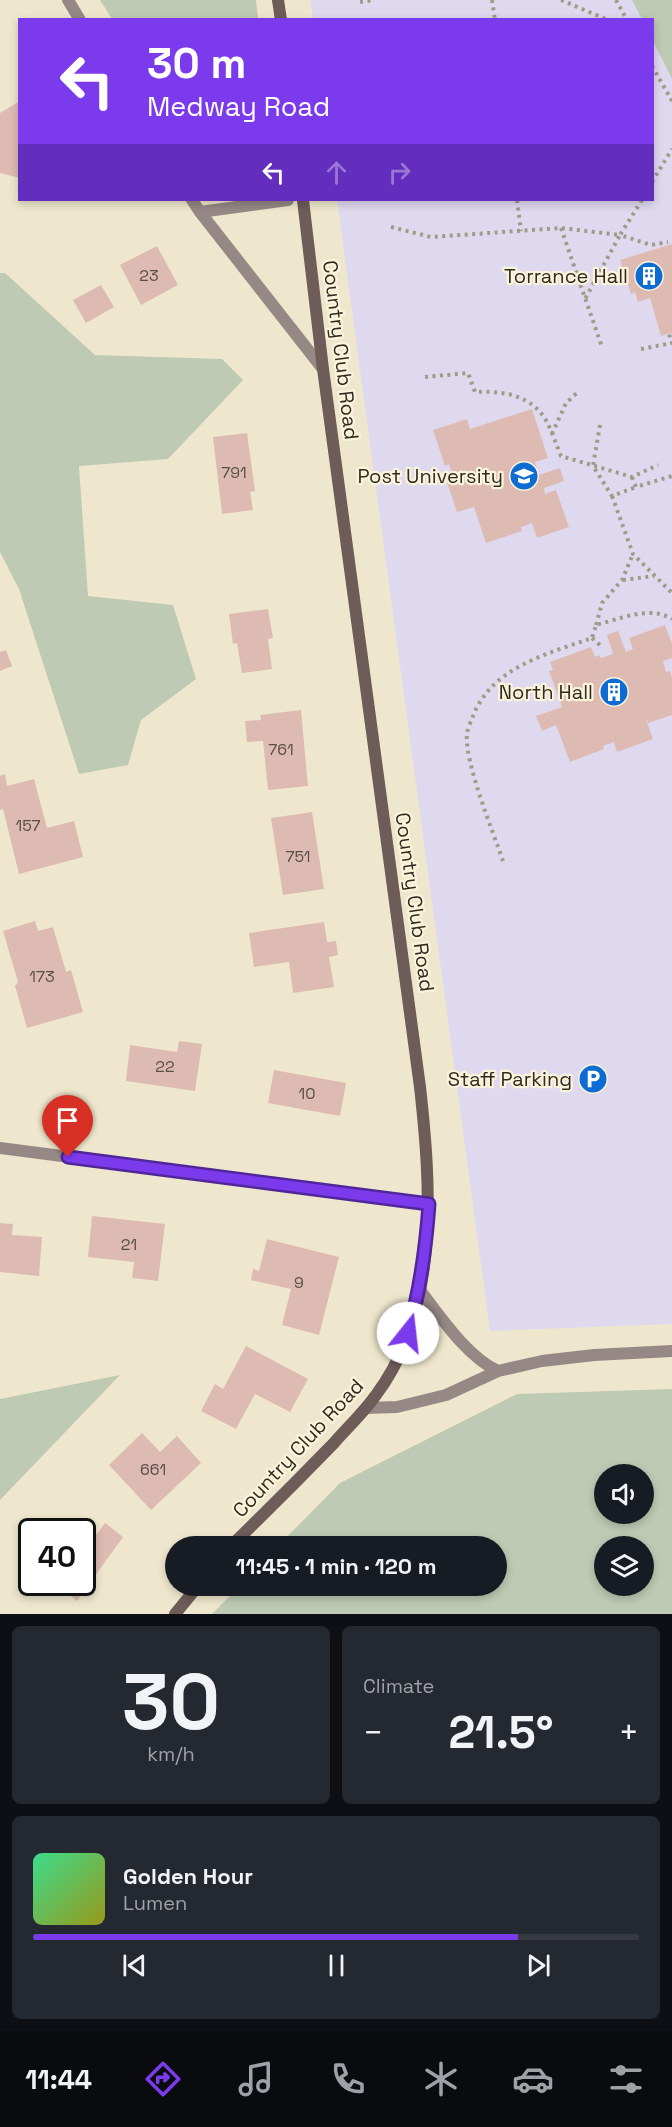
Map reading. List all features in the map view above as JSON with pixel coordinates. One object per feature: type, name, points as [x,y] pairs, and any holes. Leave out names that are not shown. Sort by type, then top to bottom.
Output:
[{"type":"street","points":[[68,0],[79,18]]},
{"type":"street","points":[[278,0],[281,18]]},
{"type":"street","points":[[193,201],[322,369]]},
{"type":"street","points":[[200,212],[281,201]]},
{"type":"street","name":"Country Club Road","points":[[241,1536],[366,1408],[384,1385],[408,1333],[419,1289],[427,1237],[429,1204],[420,1087],[322,369],[303,201]]},
{"type":"street","points":[[0,1148],[429,1204]]},
{"type":"street","points":[[419,1289],[459,1338],[484,1363],[498,1371]]},
{"type":"street","points":[[366,1408],[397,1407],[446,1395],[498,1371],[565,1358],[672,1351]]},
{"type":"street","points":[[175,1614],[190,1596]]},
{"type":"path","points":[[360,2],[374,0]]},
{"type":"path","points":[[492,0],[495,18]]},
{"type":"path","points":[[561,0],[603,18]]},
{"type":"path","points":[[616,0],[626,18]]},
{"type":"path","points":[[654,70],[672,101]]},
{"type":"path","points":[[654,179],[672,149]]},
{"type":"path","points":[[517,201],[521,231]]},
{"type":"path","points":[[585,299],[641,201]]},
{"type":"path","points":[[391,227],[431,237],[561,228],[620,235],[651,245],[668,242]]},
{"type":"path","points":[[561,228],[602,347]]},
{"type":"path","points":[[640,350],[672,343],[669,334]]},
{"type":"path","points":[[425,377],[468,374],[475,392],[496,391],[519,397],[541,413],[561,456],[632,477],[658,465]]},
{"type":"path","points":[[551,435],[566,403],[577,393]]},
{"type":"path","points":[[600,424],[593,466],[612,496],[633,554],[672,593]]},
{"type":"path","points":[[612,496],[672,476]]},
{"type":"path","points":[[632,477],[636,487]]},
{"type":"path","points":[[592,638],[602,603],[622,580],[633,554]]},
{"type":"path","points":[[622,580],[655,576]]},
{"type":"path","points":[[596,625],[648,613],[664,614],[672,619]]},
{"type":"path","points":[[592,638],[602,647]]},
{"type":"path","points":[[503,861],[469,754],[467,732],[477,706],[494,684],[508,673],[535,658],[592,638]]},
{"type":"shaded area","name":"Post University","points":[[310,0],[672,0],[672,1324],[490,1331],[337,201],[654,201],[654,18],[313,18]]},
{"type":"green space","points":[[100,0],[256,0],[258,18],[111,18]]},
{"type":"green space","points":[[632,0],[672,0],[672,79],[654,43],[654,18],[641,18]]},
{"type":"green space","points":[[0,273],[5,273],[95,355],[222,359],[243,380],[168,459],[79,466],[88,596],[173,605],[196,679],[141,720],[128,765],[79,774],[19,589],[0,552]]},
{"type":"green space","points":[[120,1375],[0,1500],[0,1399]]},
{"type":"green space","points":[[672,1389],[672,1614],[212,1614],[230,1596],[507,1596],[507,1536],[288,1536],[340,1483],[517,1394]]},
{"type":"building","points":[[18,102],[18,178],[0,173],[0,113]]},
{"type":"building","name":"Torrance Hall","points":[[672,244],[672,333],[661,336],[650,298],[638,302],[635,292],[631,294],[620,260]]},
{"type":"building","points":[[157,246],[178,285],[141,305],[120,265]]},
{"type":"building","points":[[101,285],[114,307],[86,323],[73,300]]},
{"type":"building","points":[[532,409],[548,458],[535,462],[539,475],[560,468],[564,481],[544,488],[545,494],[556,490],[569,527],[537,538],[532,523],[521,527],[522,531],[486,543],[474,507],[457,512],[446,479],[453,476],[449,464],[445,466],[433,430],[467,419],[470,429]]},
{"type":"building","points":[[247,433],[255,491],[250,492],[253,510],[222,514],[213,437]]},
{"type":"building","points":[[268,609],[273,638],[268,639],[272,669],[242,673],[237,643],[233,644],[229,614]]},
{"type":"building","name":"North Hall","points":[[665,625],[672,644],[672,658],[663,661],[666,672],[670,671],[672,678],[672,715],[648,723],[644,714],[653,739],[617,752],[614,742],[603,746],[604,749],[570,762],[556,725],[542,731],[536,716],[562,707],[549,671],[553,670],[550,662],[591,647],[595,657],[599,655],[601,658],[613,654],[607,635],[618,631],[626,652],[633,649],[629,638]]},
{"type":"building","points":[[6,650],[12,666],[0,671],[0,652]]},
{"type":"building","points":[[301,710],[308,786],[268,790],[263,741],[247,742],[245,721],[261,720],[260,715]]},
{"type":"building","points":[[5,774],[7,786],[34,779],[47,828],[74,821],[83,857],[19,874],[3,809],[0,810],[0,776]]},
{"type":"building","points":[[312,812],[324,889],[283,895],[271,818]]},
{"type":"building","points":[[35,921],[38,931],[53,927],[66,972],[71,970],[83,1012],[27,1028],[15,986],[18,982],[3,931]]},
{"type":"building","points":[[324,922],[327,942],[336,941],[338,955],[329,957],[334,987],[293,993],[289,962],[254,967],[249,933]]},
{"type":"building","points":[[179,1041],[202,1044],[195,1091],[126,1081],[130,1045],[177,1052]]},
{"type":"building","points":[[274,1070],[346,1083],[340,1116],[268,1103]]},
{"type":"building","points":[[92,1216],[165,1224],[158,1281],[132,1278],[134,1262],[88,1257]]},
{"type":"building","points":[[0,1223],[13,1224],[12,1235],[42,1237],[39,1276],[0,1272]]},
{"type":"building","points":[[267,1239],[339,1257],[319,1335],[282,1325],[291,1289],[251,1280],[253,1269],[259,1271]]},
{"type":"building","points":[[246,1346],[308,1379],[290,1412],[255,1394],[236,1429],[201,1411],[215,1384],[223,1389]]},
{"type":"building","points":[[142,1433],[160,1452],[177,1436],[201,1463],[151,1510],[109,1465]]},
{"type":"building","points":[[105,1523],[123,1537],[96,1575],[96,1533]]},
{"type":"building","points":[[71,1596],[81,1596],[77,1601]]},
{"type":"place","name":"Torrance Hall","points":[[649,276]]},
{"type":"place","name":"Post University","points":[[524,476]]},
{"type":"place","name":"North Hall","points":[[614,692]]},
{"type":"place","name":"Staff Parking","points":[[593,1079]]},
{"type":"route","points":[[68,1157],[429,1204],[427,1237],[419,1289],[408,1333]]}]
